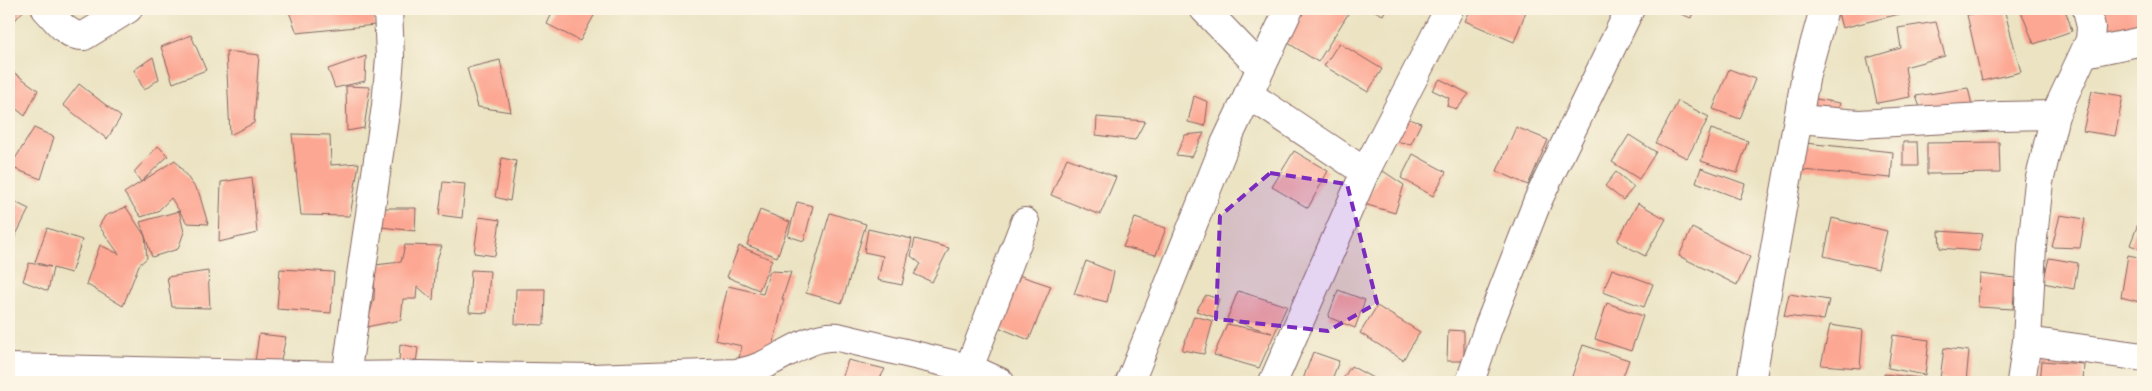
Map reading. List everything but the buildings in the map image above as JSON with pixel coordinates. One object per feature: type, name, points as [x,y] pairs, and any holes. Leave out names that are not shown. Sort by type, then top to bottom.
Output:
[{"type":"street","points":[[46,9],[70,34],[76,37],[84,36],[128,9]]},
{"type":"street","points":[[346,376],[386,106],[390,57],[388,9]]},
{"type":"street","points":[[1204,9],[1260,67]]},
{"type":"street","points":[[1130,382],[1225,144],[1289,9]]},
{"type":"street","points":[[1273,382],[1365,172],[1449,9]]},
{"type":"street","points":[[1470,382],[1488,328],[1538,200],[1630,9]]},
{"type":"street","points":[[1751,382],[1806,74],[1824,9]]},
{"type":"street","points":[[2021,382],[2028,341],[2032,247],[2039,182],[2055,115],[2090,40],[2091,27],[2087,9]]},
{"type":"street","points":[[2085,53],[2143,41]]},
{"type":"street","points":[[1248,94],[1365,172]]},
{"type":"street","points":[[1798,119],[1859,124],[2000,116],[2055,115]]},
{"type":"street","points":[[969,368],[1025,222]]},
{"type":"street","points":[[9,368],[346,376],[421,375],[592,378],[735,373],[753,371],[815,339],[826,336],[838,337],[969,368],[1000,382]]},
{"type":"street","points":[[2028,341],[2143,357]]},
{"type":"highlighted area","points":[[1270,173],[1347,184],[1377,303],[1328,331],[1216,319],[1220,216]]}]
